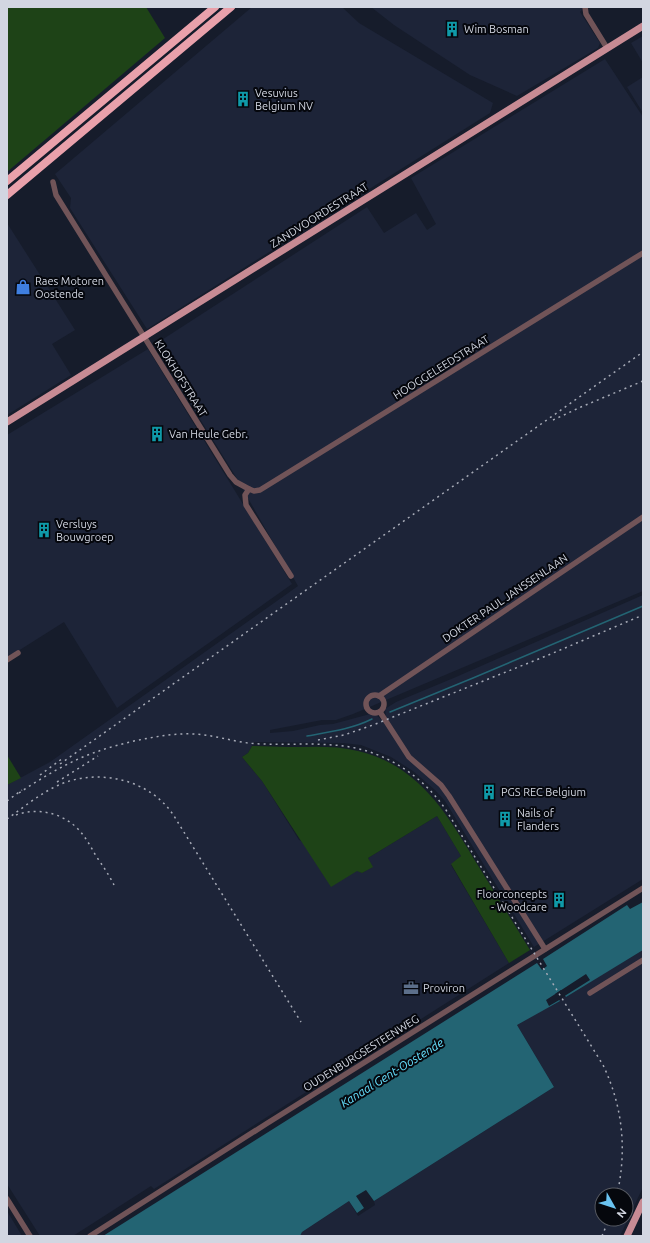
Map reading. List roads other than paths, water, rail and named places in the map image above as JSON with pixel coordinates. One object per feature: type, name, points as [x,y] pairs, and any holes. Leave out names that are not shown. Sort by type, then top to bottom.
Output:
[{"type":"highway","points":[[7,181],[215,7]]},
{"type":"highway","points":[[7,195],[231,7]]},
{"type":"main road","name":"ZANDVOORDESTRAAT","points":[[7,422],[643,26]]},
{"type":"main road","points":[[627,1236],[643,1202]]},
{"type":"street","points":[[585,7],[586,14],[607,48]]},
{"type":"street","name":"KLOKHOFSTRAAT","points":[[53,182],[56,195],[230,475],[236,482],[248,489]]},
{"type":"street","name":"HOOGGELEEDSTRAAT","points":[[248,489],[254,491],[260,490],[643,253]]},
{"type":"street","points":[[248,489],[245,495],[246,504],[291,576]]},
{"type":"street","name":"DOKTER PAUL JANSSENLAAN","points":[[380,712],[370,712],[366,706],[366,702],[371,696],[379,696],[643,518]]},
{"type":"street","points":[[7,660],[18,653]]},
{"type":"street","name":"DOKTER PAUL JANSSENLAAN","points":[[379,696],[384,703],[380,712]]},
{"type":"street","name":"DOKTER PAUL JANSSENLAAN","points":[[380,712],[409,757],[450,796],[545,949]]},
{"type":"street","name":"OUDENBURGSESTEENWEG","points":[[90,1236],[643,888]]},
{"type":"street","points":[[590,993],[643,960]]},
{"type":"street","points":[[7,1199],[30,1236]]},
{"type":"water","name":"Kanaal Gent-Oostende","points":[[643,902],[643,950],[566,997],[561,990],[555,994],[560,1001],[517,1025],[554,1087],[374,1201],[366,1190],[356,1196],[364,1208],[357,1213],[349,1201],[302,1232],[300,1236],[103,1236],[537,963],[542,970],[547,966],[543,959],[627,905],[630,909]]},
{"type":"waterway","points":[[390,712],[643,606]]},
{"type":"waterway","points":[[307,736],[348,728],[372,719]]},
{"type":"railway","points":[[60,764],[643,352]]},
{"type":"railway","points":[[553,420],[643,381]]},
{"type":"railway","points":[[318,740],[344,735],[373,725],[546,656],[643,615]]},
{"type":"railway","points":[[19,793],[58,769],[78,759],[107,748],[134,741],[179,734],[211,736],[254,744],[323,744],[349,747],[381,756],[411,773],[436,796],[446,810],[603,1065],[610,1081],[619,1113],[622,1162],[618,1187]]},
{"type":"railway","points":[[57,782],[98,756]]},
{"type":"railway","points":[[40,775],[63,758]]},
{"type":"railway","points":[[7,819],[47,791],[76,779],[92,777],[124,780],[152,794],[164,804],[174,816],[301,1022]]},
{"type":"railway","points":[[7,801],[22,790]]},
{"type":"railway","points":[[16,815],[41,812],[50,813],[66,819],[73,824],[86,839],[114,885]]},
{"type":"railway","points":[[602,1236],[606,1227]]},
{"type":"place","name":"Wim Bosman","points":[[452,29]]},
{"type":"place","name":"Vesuvius Belgium NV","points":[[243,99]]},
{"type":"place","name":"Raes Motoren Oostende","points":[[23,287]]},
{"type":"place","name":"Van Heule Gebr.","points":[[157,434]]},
{"type":"place","name":"Versluys Bouwgroep","points":[[44,530]]},
{"type":"place","name":"PGS REC Belgium","points":[[489,792]]},
{"type":"place","name":"Nails of Flanders","points":[[505,819]]},
{"type":"place","name":"Floorconcepts - Woodcare","points":[[559,900]]},
{"type":"place","name":"Proviron","points":[[411,988]]}]
